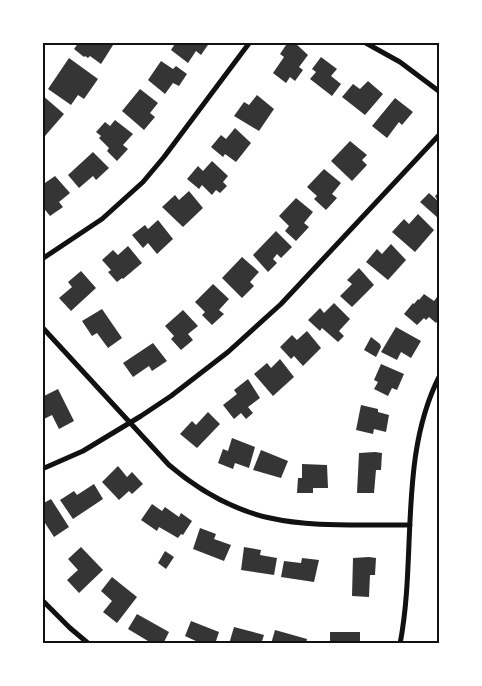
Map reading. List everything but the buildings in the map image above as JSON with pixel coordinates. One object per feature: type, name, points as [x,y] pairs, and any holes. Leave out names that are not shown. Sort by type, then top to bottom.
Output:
[{"type":"street","points":[[42,259],[88,230],[143,182],[164,157],[250,42]]},
{"type":"street","points":[[364,42],[400,62],[440,92]]},
{"type":"street","points":[[42,469],[84,450],[130,422],[197,377],[228,352],[264,320],[440,134]]},
{"type":"street","points":[[42,327],[169,465],[186,480],[207,494],[250,514],[301,524],[410,525]]},
{"type":"street","points":[[400,644],[407,592],[415,454],[419,432],[430,395],[440,375]]},
{"type":"street","points":[[42,600],[70,628],[90,644]]}]
